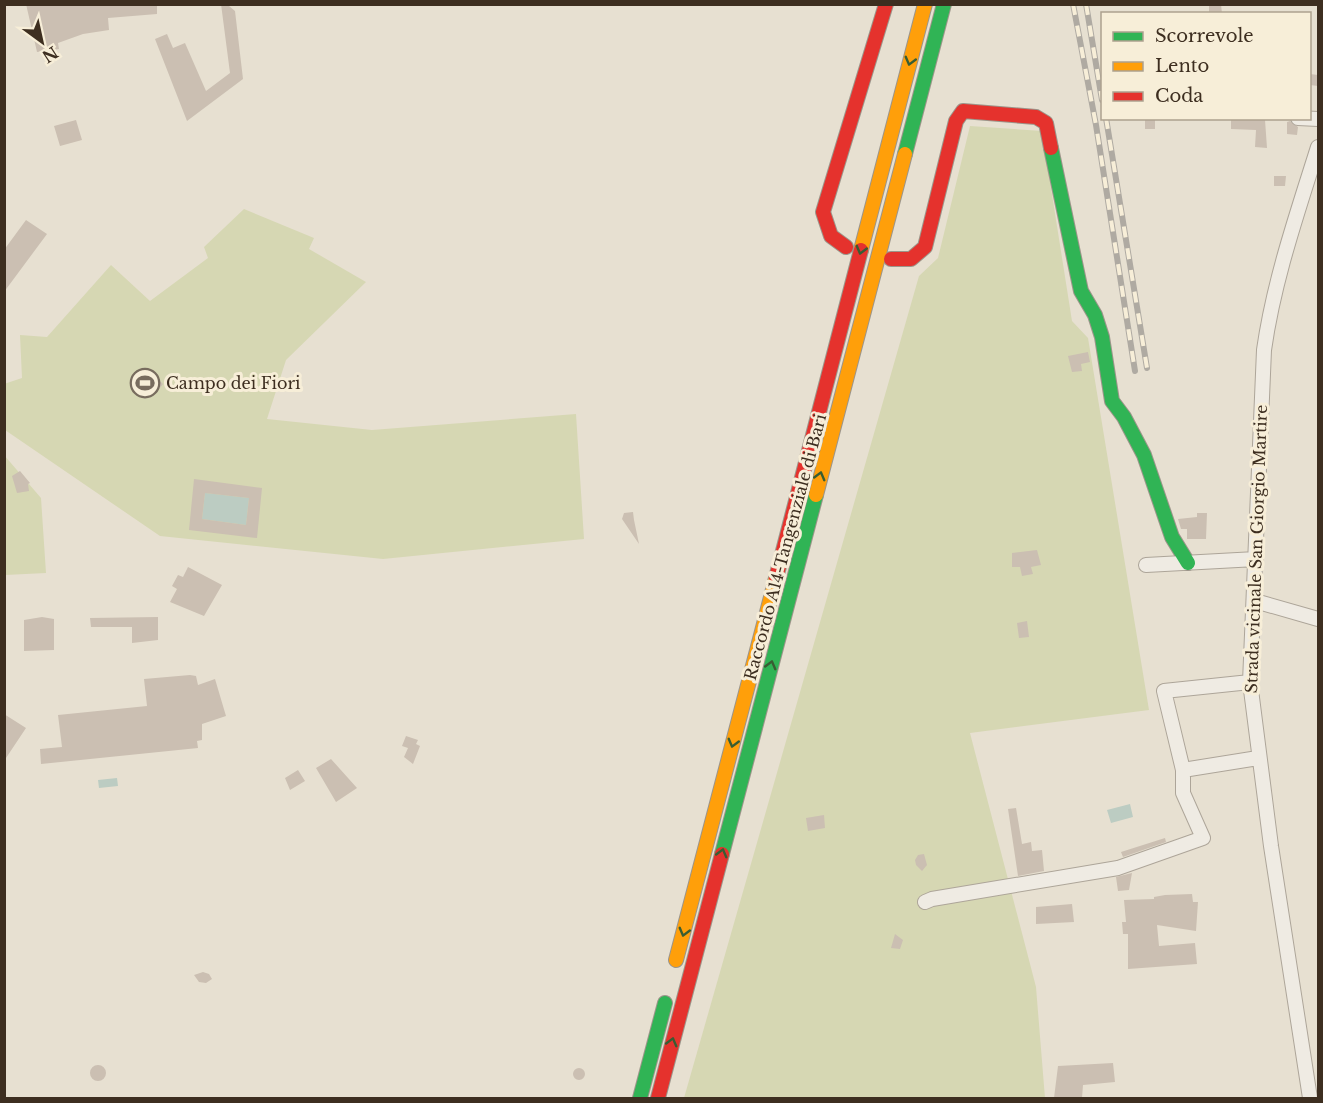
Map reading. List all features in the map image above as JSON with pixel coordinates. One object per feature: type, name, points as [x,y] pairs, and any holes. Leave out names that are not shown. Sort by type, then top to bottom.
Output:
[{"type":"main road","points":[[846,247],[831,236],[823,212],[886,4]]},
{"type":"main road","name":"Raccordo A14-Tangenziale di Bari","points":[[674,971],[925,4]]},
{"type":"main road","name":"Raccordo A14-Tangenziale di Bari","points":[[658,1098],[944,4]]},
{"type":"main road","points":[[891,259],[911,259],[925,247],[956,121],[963,111],[1036,117],[1046,123],[1081,291],[1095,315],[1102,337],[1110,376],[1110,394],[1144,455],[1172,537],[1188,563]]},
{"type":"main road","points":[[640,1098],[668,994]]},
{"type":"street","name":"Strada vicinale San Giorgio Martire","points":[[1310,1098],[1258,758],[1250,682],[1255,601],[1261,392],[1270,306],[1318,147]]},
{"type":"street","points":[[1146,565],[1256,559]]},
{"type":"street","points":[[1255,601],[1318,619]]},
{"type":"street","points":[[925,902],[1118,868],[1203,838],[1186,802],[1183,771],[1164,691],[1250,682]]},
{"type":"street","points":[[1183,771],[1258,758]]},
{"type":"green space","points":[[970,126],[1042,131],[1072,321],[1088,338],[1149,710],[970,733],[1036,987],[1045,1098],[684,1098],[919,276],[938,258]]},
{"type":"green space","name":"Campo dei Fiori","points":[[244,209],[314,238],[309,249],[366,282],[286,360],[267,419],[372,430],[576,414],[584,539],[383,559],[160,536],[5,430],[4,384],[22,378],[20,335],[47,337],[111,265],[150,301],[208,258],[204,247]]},
{"type":"green space","points":[[4,455],[41,498],[46,573],[5,575]]},
{"type":"shaded area","points":[[205,493],[249,498],[246,525],[202,519]]},
{"type":"shaded area","points":[[117,778],[118,786],[99,788],[98,780]]},
{"type":"shaded area","points":[[1130,804],[1133,817],[1111,823],[1107,810]]},
{"type":"building","points":[[26,4],[157,4],[157,14],[108,18],[109,30],[83,34],[58,43],[59,49],[37,52]]},
{"type":"building","points":[[221,4],[235,11],[243,79],[187,121],[155,39],[167,34],[173,48],[185,43],[206,91],[230,73]]},
{"type":"building","points":[[1209,4],[1221,4],[1222,12],[1209,12]]},
{"type":"building","points":[[1311,74],[1318,75],[1318,86],[1311,85]]},
{"type":"building","points":[[76,120],[82,140],[60,146],[54,126]]},
{"type":"building","points":[[1145,120],[1155,120],[1155,129],[1145,129]]},
{"type":"building","points":[[1231,120],[1265,120],[1267,148],[1255,147],[1256,130],[1231,129]]},
{"type":"building","points":[[1290,121],[1298,127],[1297,135],[1287,134],[1287,122]]},
{"type":"building","points":[[1274,176],[1286,176],[1285,186],[1274,186]]},
{"type":"building","points":[[26,220],[47,234],[4,292],[4,250]]},
{"type":"building","points":[[1088,352],[1090,362],[1081,364],[1082,371],[1072,372],[1068,356]]},
{"type":"building","points":[[156,377],[163,384],[156,393],[148,387]]},
{"type":"building","points":[[20,471],[30,483],[28,484],[29,491],[17,493],[12,476]]},
{"type":"building","points":[[194,479],[262,488],[257,538],[189,530]],"holes":[[[205,493],[249,498],[246,525],[202,519]]]},
{"type":"building","points":[[633,512],[639,544],[622,519],[624,513]]},
{"type":"building","points":[[1197,513],[1207,513],[1206,539],[1187,539],[1187,529],[1181,529],[1178,519],[1197,517]]},
{"type":"building","points":[[1037,550],[1041,565],[1031,567],[1033,574],[1022,576],[1020,567],[1012,567],[1012,553]]},
{"type":"building","points":[[188,567],[222,585],[204,616],[170,602],[177,589],[172,586],[178,575],[183,577]]},
{"type":"building","points":[[42,617],[54,619],[54,650],[24,651],[24,620]]},
{"type":"building","points":[[158,617],[158,640],[132,643],[132,627],[91,627],[90,618]]},
{"type":"building","points":[[1027,621],[1029,637],[1019,638],[1017,623]]},
{"type":"building","points":[[196,676],[198,685],[215,679],[226,716],[202,724],[202,740],[197,741],[198,748],[41,764],[40,749],[62,747],[58,715],[147,706],[144,679]]},
{"type":"building","points":[[4,714],[26,728],[4,761]]},
{"type":"building","points":[[406,736],[418,740],[416,744],[420,746],[413,764],[404,757],[408,748],[402,746]]},
{"type":"building","points":[[331,759],[357,788],[336,802],[316,768]]},
{"type":"building","points":[[298,770],[305,781],[290,790],[285,778]]},
{"type":"building","points":[[1016,808],[1022,844],[1031,842],[1032,851],[1042,850],[1044,871],[1018,876],[1008,809]]},
{"type":"building","points":[[824,815],[825,828],[808,831],[806,818]]},
{"type":"building","points":[[1165,838],[1166,842],[1123,857],[1121,852]]},
{"type":"building","points":[[924,854],[927,865],[922,871],[916,865],[915,860],[918,855]]},
{"type":"building","points":[[1132,873],[1129,890],[1118,891],[1116,877]]},
{"type":"building","points":[[1192,894],[1193,902],[1198,902],[1196,931],[1157,925],[1159,946],[1195,943],[1197,964],[1128,969],[1128,934],[1123,934],[1122,922],[1126,922],[1124,900]]},
{"type":"building","points":[[1072,904],[1074,922],[1036,924],[1036,907]]},
{"type":"building","points":[[895,934],[903,940],[900,949],[891,948]]},
{"type":"building","points":[[203,972],[209,974],[212,979],[206,983],[199,982],[194,975]]},
{"type":"building","points":[[1113,1063],[1115,1082],[1083,1085],[1082,1098],[1054,1098],[1058,1066]]},
{"type":"building","points":[[98,1065],[104,1067],[106,1073],[104,1079],[98,1081],[92,1079],[90,1073],[92,1067]]},
{"type":"building","points":[[581,1068],[585,1074],[581,1080],[577,1080],[573,1072]]},
{"type":"railway","points":[[1073,4],[1096,125],[1135,371]]},
{"type":"railway","points":[[1086,4],[1101,94]]},
{"type":"railway","points":[[1106,120],[1147,368]]},
{"type":"traffic: fast","points":[[905,154],[944,4]]},
{"type":"traffic: fast","points":[[1051,148],[1081,291],[1095,315],[1102,337],[1112,401],[1124,417],[1144,455],[1172,537],[1188,563]]},
{"type":"traffic: fast","points":[[722,854],[816,495]]},
{"type":"traffic: fast","points":[[640,1098],[665,1003]]},
{"type":"traffic: slow","points":[[861,250],[925,4]]},
{"type":"traffic: slow","points":[[816,495],[905,154]]},
{"type":"traffic: slow","points":[[676,960],[776,578]]},
{"type":"traffic: jam","points":[[846,247],[831,236],[823,212],[886,4]]},
{"type":"traffic: jam","points":[[891,259],[911,259],[925,247],[956,121],[963,111],[1036,117],[1046,123],[1051,148]]},
{"type":"traffic: jam","points":[[776,578],[861,250]]},
{"type":"traffic: jam","points":[[658,1098],[722,854]]},
{"type":"place","name":"Campo dei Fiori","points":[[145,383]]}]
